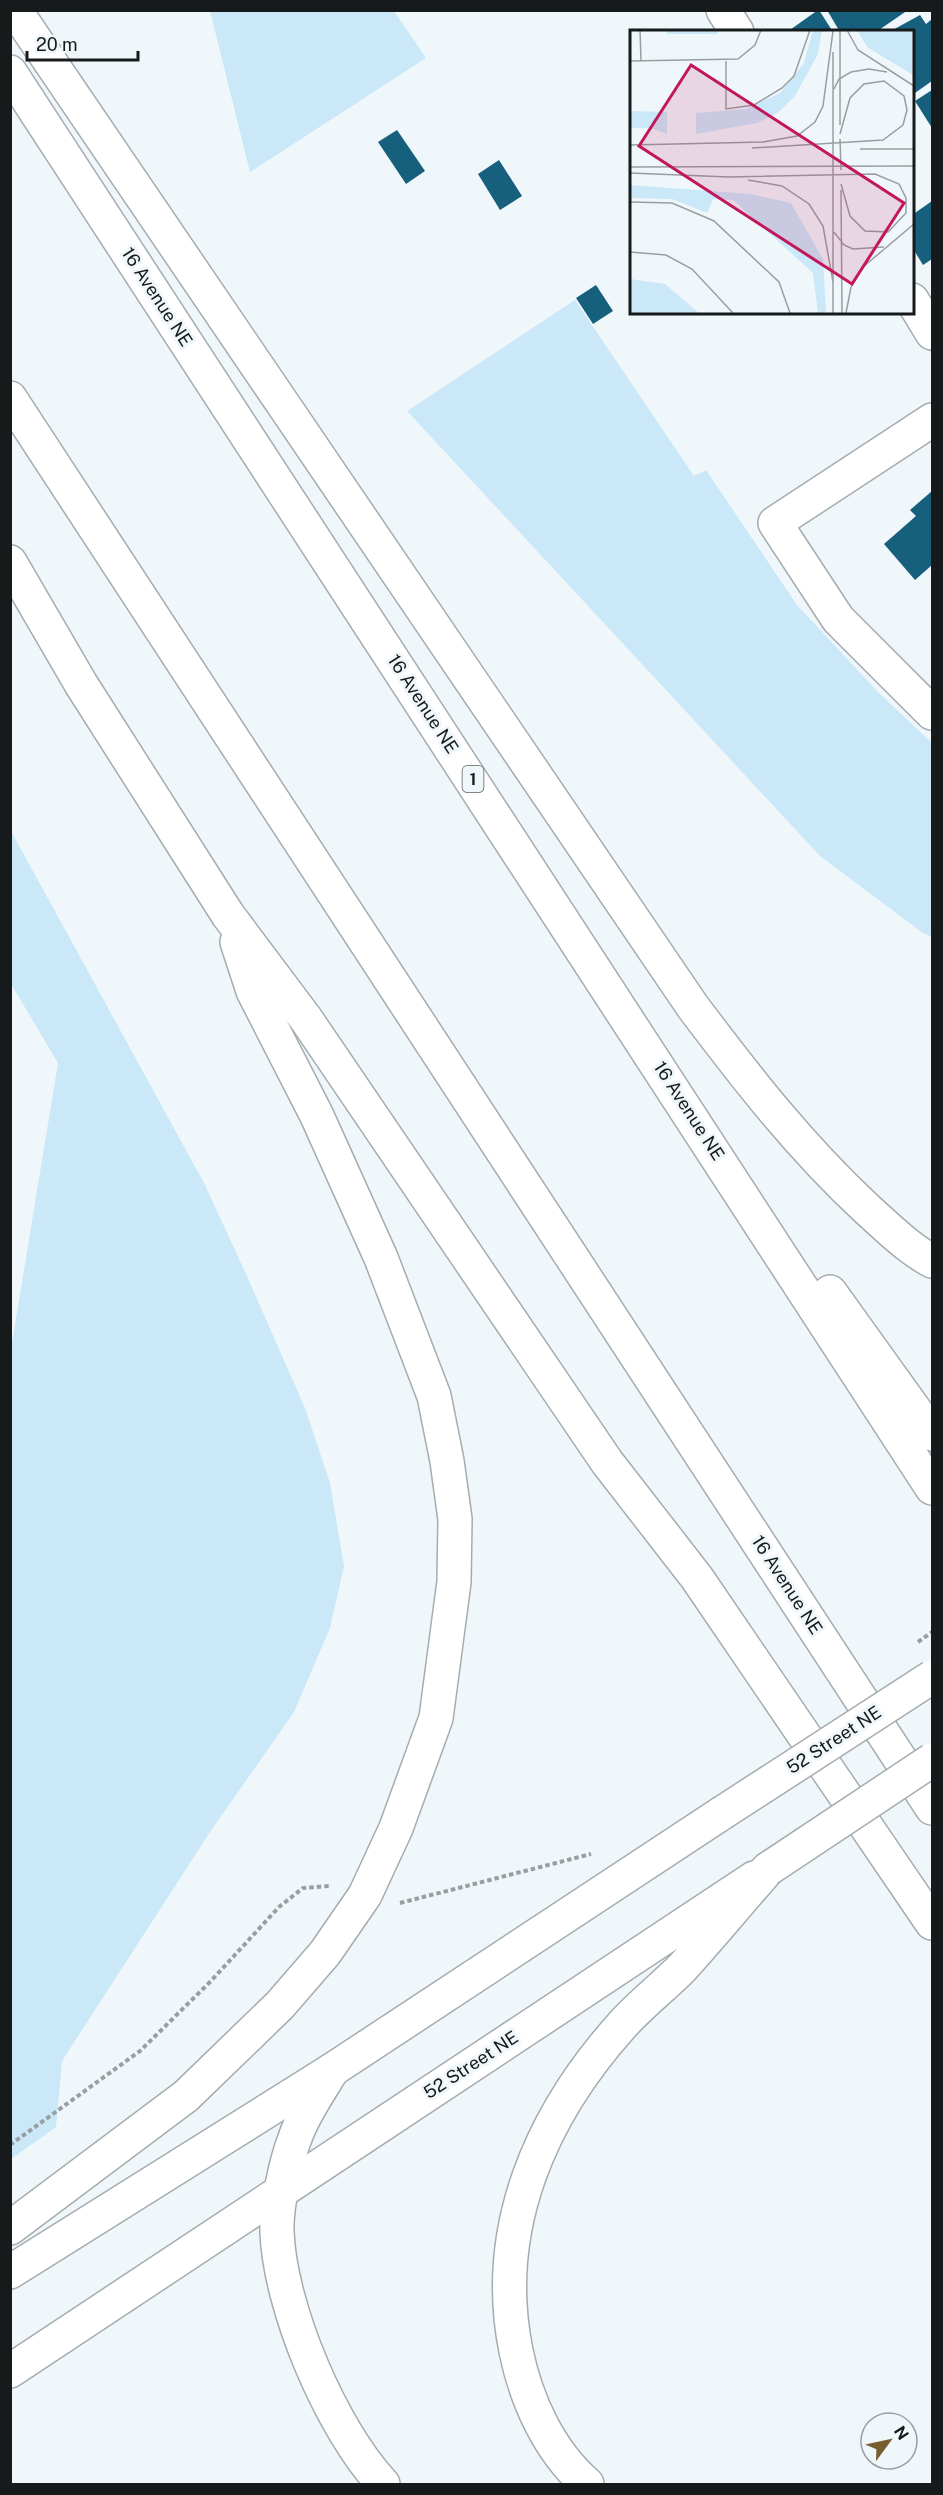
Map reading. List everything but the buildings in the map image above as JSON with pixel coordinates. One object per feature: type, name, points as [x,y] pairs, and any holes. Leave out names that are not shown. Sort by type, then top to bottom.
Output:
[{"type":"main road","points":[[15,10],[693,1007],[751,1085],[822,1167],[884,1225],[933,1261]]},
{"type":"main road","points":[[723,10],[736,30]]},
{"type":"main road","name":"16 Avenue NE","points":[[10,72],[933,1488]]},
{"type":"main road","points":[[913,302],[933,333]]},
{"type":"main road","name":"16 Avenue NE","points":[[10,398],[933,1808]]},
{"type":"main road","points":[[933,420],[775,523],[838,619],[933,713]]},
{"type":"main road","points":[[10,562],[81,684],[228,915],[306,1019],[607,1462],[697,1578],[933,1923]]},
{"type":"main road","points":[[10,2228],[186,2096],[280,2005],[325,1953],[365,1895],[396,1828],[438,1707],[454,1582],[455,1519],[434,1396],[381,1258],[317,1116],[254,991],[228,915]]},
{"type":"main road","points":[[585,951],[933,1434]]},
{"type":"main road","name":"52 Street NE","points":[[10,2272],[332,2070],[933,1677]]},
{"type":"main road","name":"52 Street NE","points":[[10,2371],[933,1760]]},
{"type":"main road","points":[[587,2484],[545,2434],[521,2375],[511,2326],[509,2264],[530,2167],[553,2121],[585,2071],[623,2024],[681,1968],[768,1869]]},
{"type":"main road","points":[[332,2070],[295,2137],[283,2189],[277,2230],[282,2275],[295,2321],[318,2379],[345,2431],[383,2484]]},
{"type":"path","points":[[392,1903],[401,1904],[596,1852]]},
{"type":"path","points":[[10,2145],[140,2051],[210,1982],[279,1907],[303,1888],[333,1887]]},
{"type":"shaded area","points":[[210,11],[394,11],[426,58],[250,172]]},
{"type":"shaded area","points":[[575,300],[694,476],[706,470],[797,605],[878,692],[932,743],[932,937],[923,933],[820,856],[407,411]]},
{"type":"shaded area","points":[[11,831],[204,1183],[246,1274],[305,1408],[330,1483],[344,1566],[330,1628],[294,1712],[210,1832],[62,2061],[56,2127],[11,2159],[11,1349],[58,1063],[11,984]]}]
